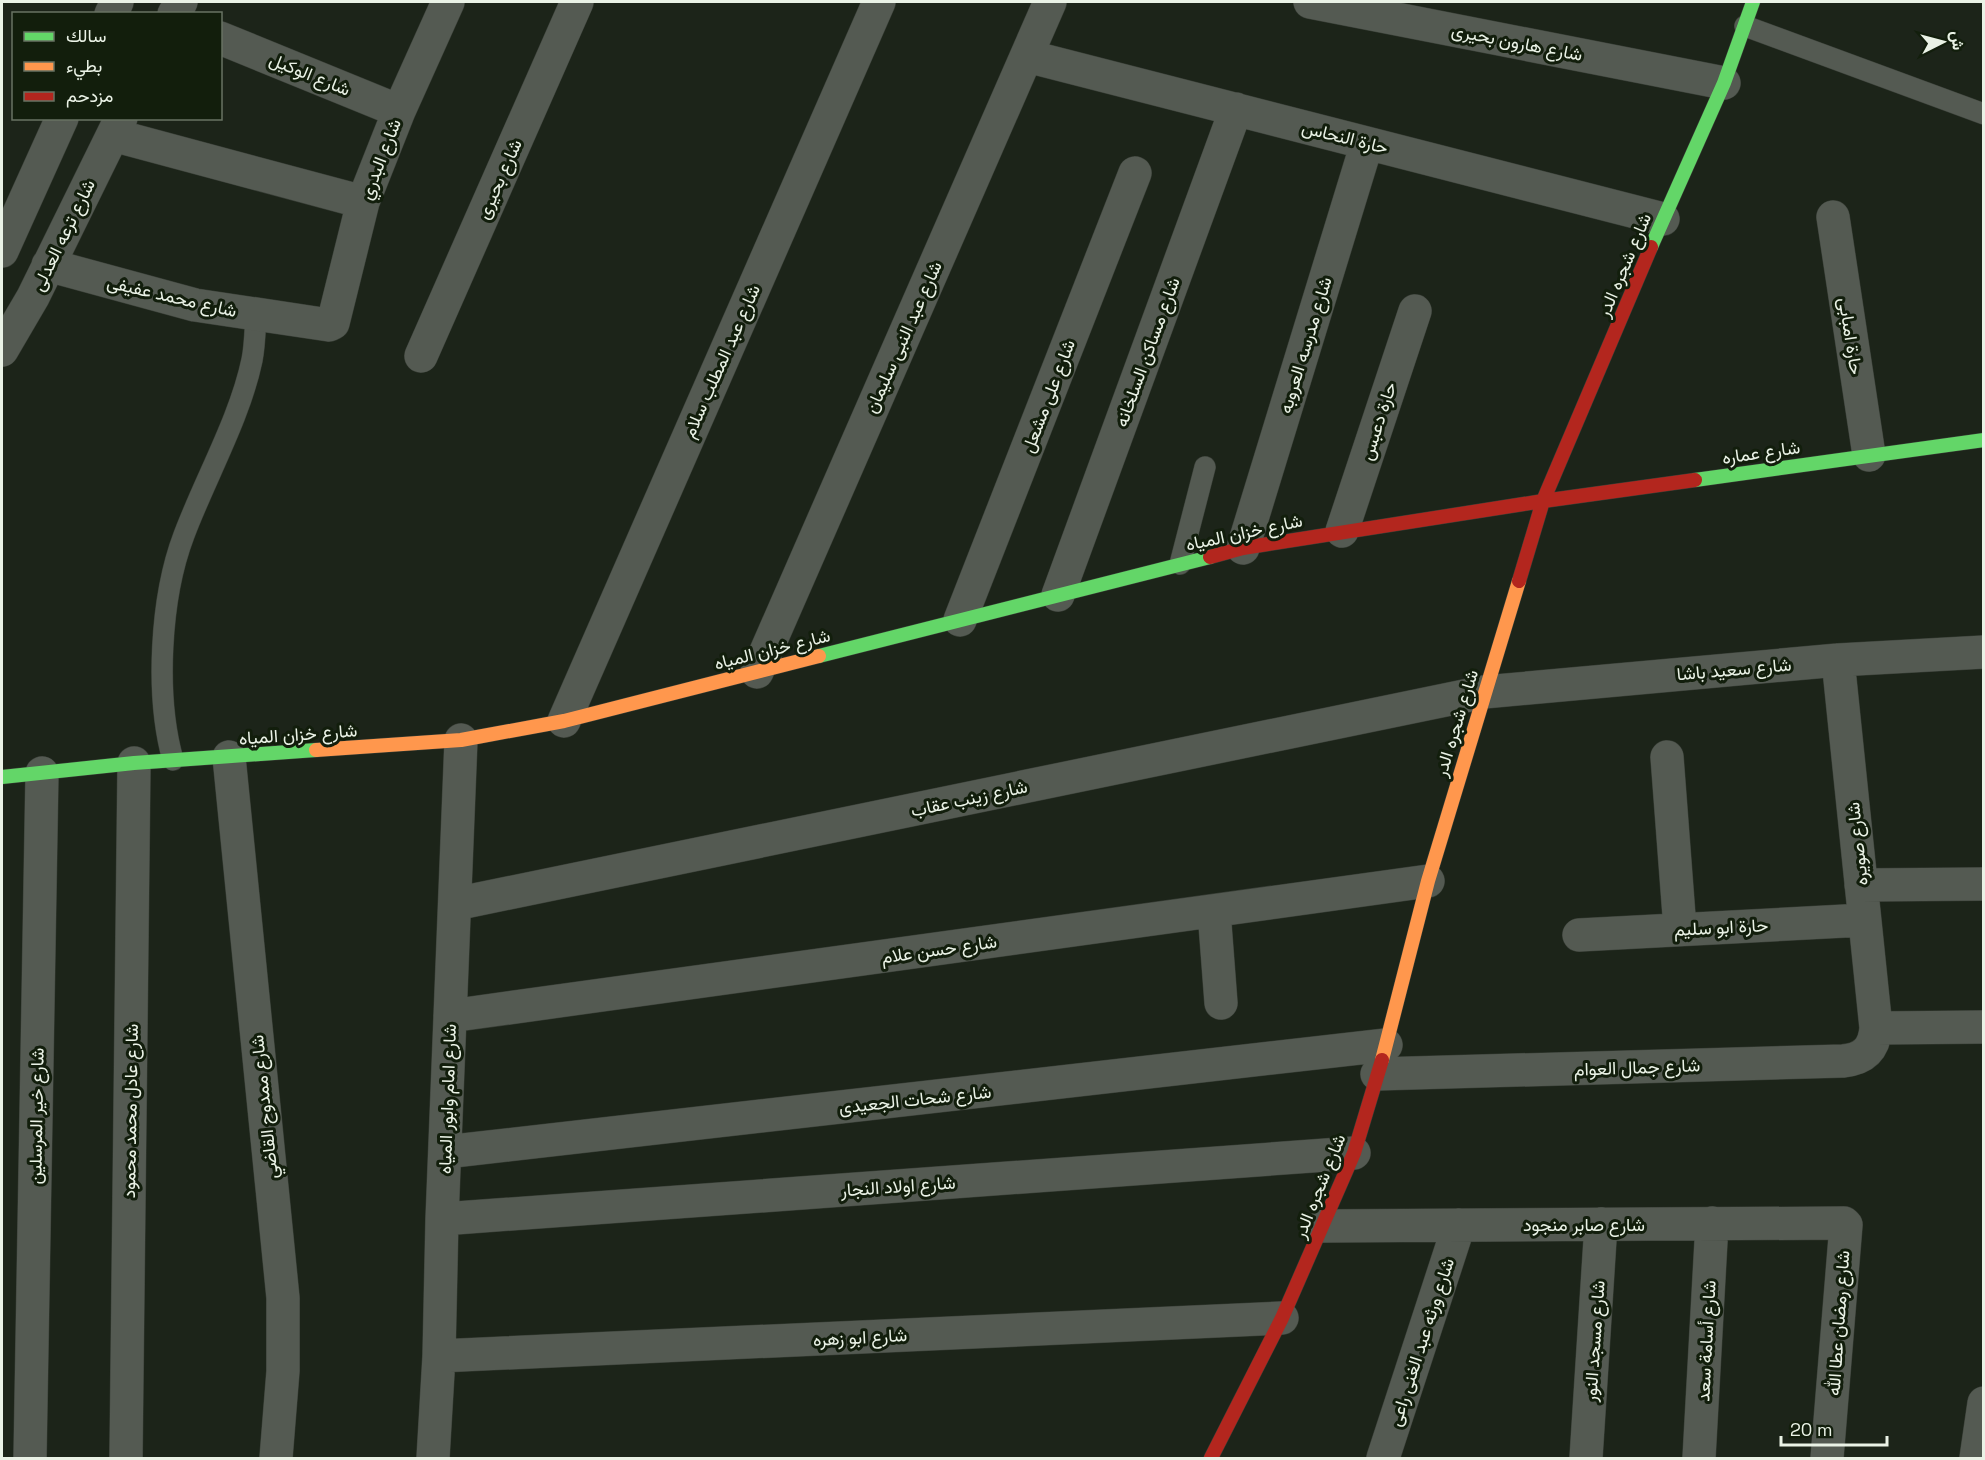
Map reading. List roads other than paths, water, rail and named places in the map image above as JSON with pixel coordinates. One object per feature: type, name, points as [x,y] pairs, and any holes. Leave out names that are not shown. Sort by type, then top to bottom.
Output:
[{"type":"street","name":"شارع البدري","points":[[333,323],[363,202],[399,111],[448,2]]},
{"type":"street","name":"شارع بحيرى","points":[[421,356],[578,2]]},
{"type":"street","name":"شارع عبد المطلب سلام","points":[[564,721],[879,2]]},
{"type":"street","name":"شارع عبد النبى سليمان","points":[[757,672],[1050,2]]},
{"type":"street","name":"شارع هارون بحيرى","points":[[1310,2],[1724,83]]},
{"type":"street","name":"شارع شجره الدر","points":[[1211,1458],[1282,1318],[1354,1153],[1428,880],[1543,501],[1663,219],[1724,83],[1753,2]]},
{"type":"street","name":"شارع الوكيل","points":[[222,39],[399,111]]},
{"type":"street","name":"حارة النحاس","points":[[1027,56],[1663,219]]},
{"type":"street","name":"شارع مساكن السلخانه","points":[[1058,595],[1236,109]]},
{"type":"street","points":[[2,251],[12,198],[61,120]]},
{"type":"street","points":[[117,127],[363,202]]},
{"type":"street","name":"شارع ترعه العدلى","points":[[2,350],[33,297],[117,127]]},
{"type":"street","name":"شارع مدرسه العروبه","points":[[1243,548],[1367,143]]},
{"type":"street","name":"شارع على مشعل","points":[[960,620],[1135,173]]},
{"type":"street","points":[[12,198],[65,230]]},
{"type":"street","name":"حارة امبابى","points":[[1833,217],[1869,455]]},
{"type":"street","name":"شارع محمد عفيفى","points":[[48,265],[195,305],[329,325],[333,323]]},
{"type":"street","name":"حارة دعبس","points":[[1342,531],[1415,311]]},
{"type":"street","name":"شارع عماره","points":[[1543,501],[1983,440]]},
{"type":"street","name":"شارع خزان المياه","points":[[2,777],[134,763],[460,740],[564,721],[1243,548],[1543,501]]},
{"type":"street","name":"شارع سعيد باشا","points":[[1484,692],[1838,660],[1983,652]]},
{"type":"street","name":"شارع صويره","points":[[1838,660],[1876,1028]]},
{"type":"street","name":"شارع زينب عقاب","points":[[455,904],[1484,692]]},
{"type":"street","name":"شارع امام وابور المياه","points":[[432,1458],[439,1356],[460,740]]},
{"type":"street","name":"شارع ممدوح القاضي","points":[[229,757],[284,1299],[283,1371],[276,1458]]},
{"type":"street","points":[[1667,757],[1680,929]]},
{"type":"street","name":"شارع عادل محمد محمود","points":[[126,1458],[134,763]]},
{"type":"street","name":"شارع خير المرسلين","points":[[30,1458],[42,773]]},
{"type":"street","name":"شارع حسن علام","points":[[450,1016],[1428,880]]},
{"type":"street","points":[[1861,885],[1983,884]]},
{"type":"street","points":[[1214,911],[1221,1003]]},
{"type":"street","name":"حارة ابو سليم","points":[[1579,935],[1864,920]]},
{"type":"street","points":[[1876,1028],[1983,1027]]},
{"type":"street","name":"شارع جمال العوام","points":[[1381,1060],[1843,1061],[1856,1060],[1868,1053],[1875,1042],[1876,1028]]},
{"type":"street","name":"شارع شحات الجعيدى","points":[[445,1152],[1381,1060]]},
{"type":"street","name":"شارع اولاد النجار","points":[[442,1219],[1354,1153]]},
{"type":"street","name":"شارع أسامة سعد","points":[[1699,1458],[1712,1223]]},
{"type":"street","name":"شارع مسجد النور","points":[[1586,1458],[1601,1224]]},
{"type":"street","name":"شارع صابر منجود","points":[[1323,1226],[1845,1224]]},
{"type":"street","name":"شارع رمضان عطا الله","points":[[1827,1458],[1845,1224]]},
{"type":"street","name":"شارع ورثه عبد الغنى راعى","points":[[1383,1458],[1459,1225]]},
{"type":"street","name":"شارع ابو زهره","points":[[439,1356],[1282,1318]]},
{"type":"street","points":[[1976,1458],[1983,1403]]},
{"type":"lane","points":[[1745,26],[1983,114]]},
{"type":"lane","points":[[173,760],[166,737],[162,648],[169,592],[183,537],[244,386],[252,360],[256,314]]},
{"type":"lane","points":[[1180,564],[1205,467]]}]
